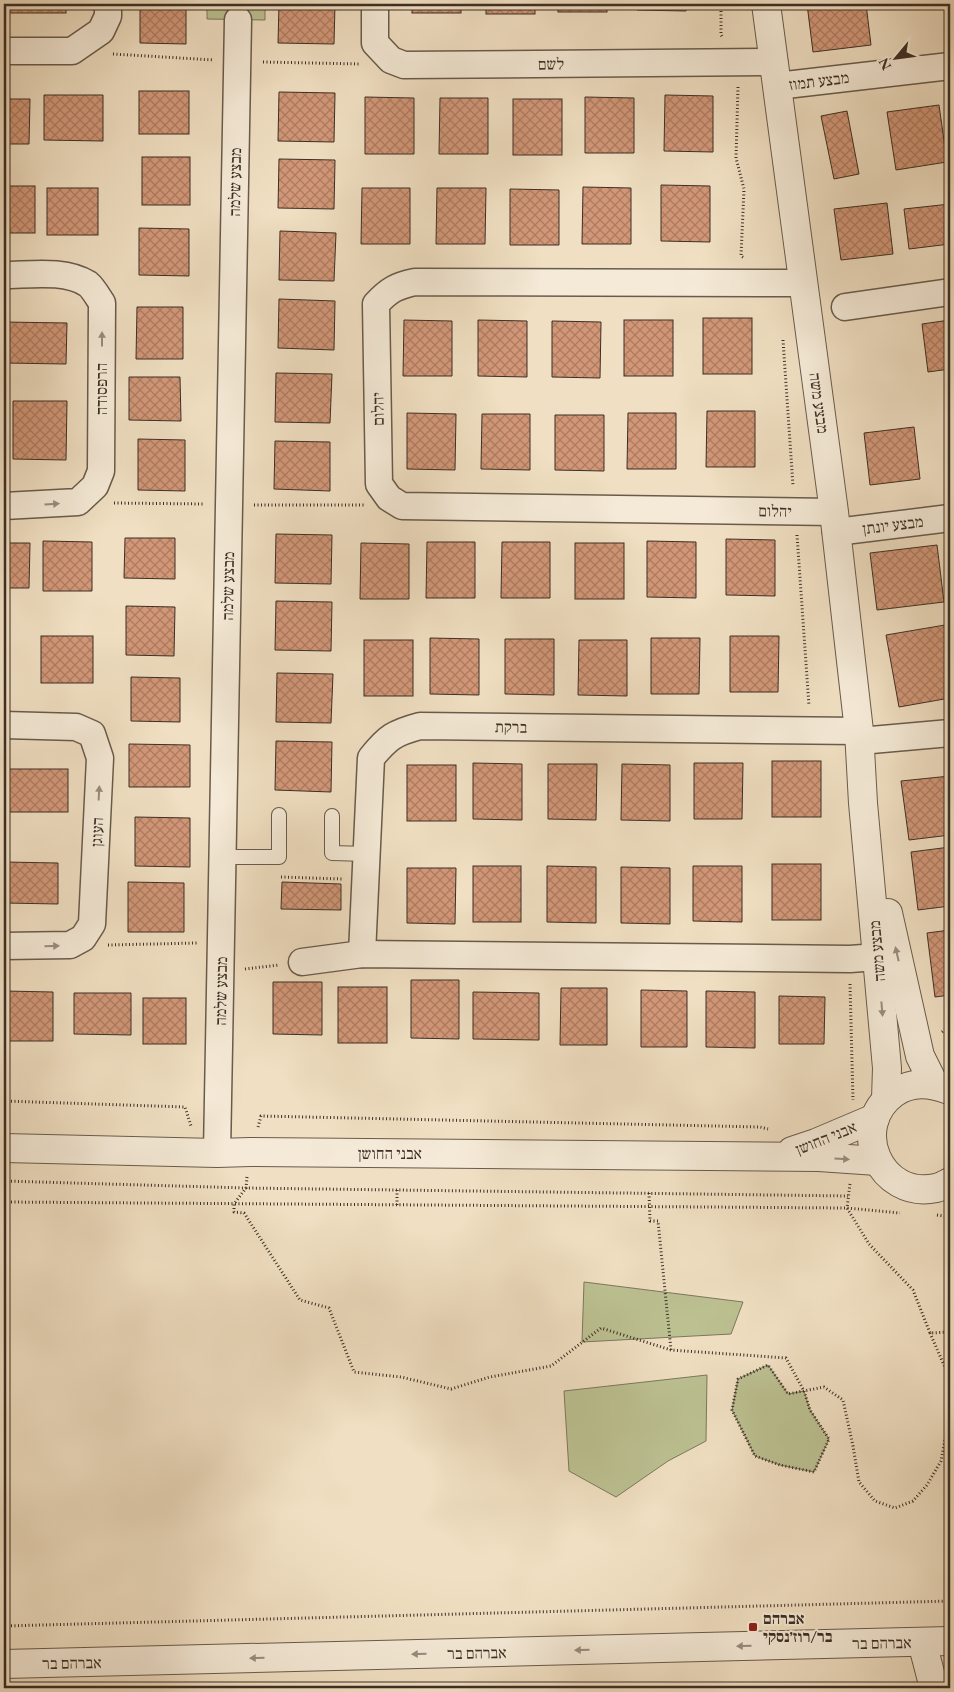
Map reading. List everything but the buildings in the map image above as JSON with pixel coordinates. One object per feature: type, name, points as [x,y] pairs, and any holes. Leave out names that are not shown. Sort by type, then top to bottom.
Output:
[{"type":"street","points":[[4,51],[72,51],[101,31],[108,16],[108,4]]},
{"type":"street","name":"לשם","points":[[375,4],[375,43],[391,60],[404,65],[739,62],[776,74]]},
{"type":"street","name":"מבצע משה","points":[[766,4],[835,522],[860,736],[863,803],[887,1068],[881,1108],[872,1132],[872,1147],[877,1161]]},
{"type":"street","name":"מבצע שלמה","points":[[208,1153],[222,942],[238,20]]},
{"type":"street","name":"מבצע תמוז","points":[[776,74],[950,66]]},
{"type":"street","name":"הרפסודה","points":[[4,276],[56,275],[74,278],[89,285],[102,303],[100,471],[95,486],[78,502]]},
{"type":"street","name":"יהלום","points":[[803,283],[415,282],[386,292],[376,304],[379,484],[389,498],[402,506],[835,522]]},
{"type":"street","points":[[845,307],[950,292]]},
{"type":"street","points":[[4,506],[78,502]]},
{"type":"street","name":"מבצע יונתן","points":[[835,522],[950,518]]},
{"type":"street","name":"העוגן","points":[[4,725],[76,727],[92,734],[100,758],[92,924],[83,938],[70,945]]},
{"type":"street","name":"ברקת","points":[[362,954],[371,758],[384,742],[399,731],[420,726],[860,736],[950,733]]},
{"type":"street","name":"מבצע משה","points":[[863,803],[920,1056],[942,1088]]},
{"type":"street","points":[[4,946],[70,945]]},
{"type":"street","points":[[302,962],[362,954],[840,959],[877,957]]},
{"type":"street","name":"אבני החושן","points":[[776,1157],[816,1143],[881,1108],[901,1089],[917,1084],[942,1088]]},
{"type":"street","name":"אבני החושן","points":[[4,1148],[208,1153],[776,1157],[877,1161]]},
{"type":"street","points":[[877,1161],[888,1175],[902,1184],[919,1189],[936,1188],[950,1182]]},
{"type":"street","name":"אברהם בר","points":[[4,1664],[950,1641]]},
{"type":"street","points":[[916,1688],[922,1642]]},
{"type":"street","points":[[922,1642],[934,1688]]},
{"type":"lane","points":[[223,857],[279,857],[278,815]]},
{"type":"lane","points":[[332,816],[332,853],[367,854]]},
{"type":"path","points":[[721,4],[721,34],[739,62],[736,158],[744,189],[741,256],[766,283]]},
{"type":"path","points":[[111,54],[237,61],[364,64]]},
{"type":"path","points":[[78,502],[402,506]]},
{"type":"path","points":[[280,878],[365,880]]},
{"type":"path","points":[[70,945],[222,942]]},
{"type":"path","points":[[221,972],[302,962]]},
{"type":"path","points":[[948,1025],[950,1030]]},
{"type":"path","points":[[4,1101],[185,1107],[208,1153]]},
{"type":"path","points":[[4,1181],[246,1188],[848,1196]]},
{"type":"path","points":[[397,1190],[397,1205]]},
{"type":"path","points":[[649,1193],[650,1221],[658,1221],[671,1350]]},
{"type":"path","points":[[4,1202],[847,1208],[869,1244],[913,1290],[950,1379]]},
{"type":"path","points":[[234,1204],[234,1212],[244,1213],[300,1300],[329,1308],[354,1372],[401,1377],[451,1389],[490,1377],[550,1366],[601,1328],[671,1350],[786,1358],[804,1391],[810,1410],[829,1439],[814,1472],[780,1465],[756,1456],[732,1410],[738,1379],[768,1365],[788,1394],[804,1391],[824,1387],[843,1400],[859,1482],[875,1501],[895,1508],[913,1501],[927,1485],[940,1460],[950,1412]]},
{"type":"path","points":[[930,1333],[950,1332]]},
{"type":"path","points":[[4,1626],[950,1601]]},
{"type":"green space","points":[[207,4],[265,4],[265,20],[207,19]]},
{"type":"green space","points":[[584,1282],[743,1302],[731,1334],[582,1342]]},
{"type":"green space","points":[[768,1365],[788,1394],[804,1391],[810,1410],[829,1439],[814,1472],[780,1465],[755,1456],[732,1410],[738,1379]]},
{"type":"green space","points":[[707,1375],[706,1441],[668,1461],[616,1497],[569,1471],[564,1391]]},
{"type":"place","name":"אברהם בר/רוז׳נסקי","points":[[753,1627]]}]
